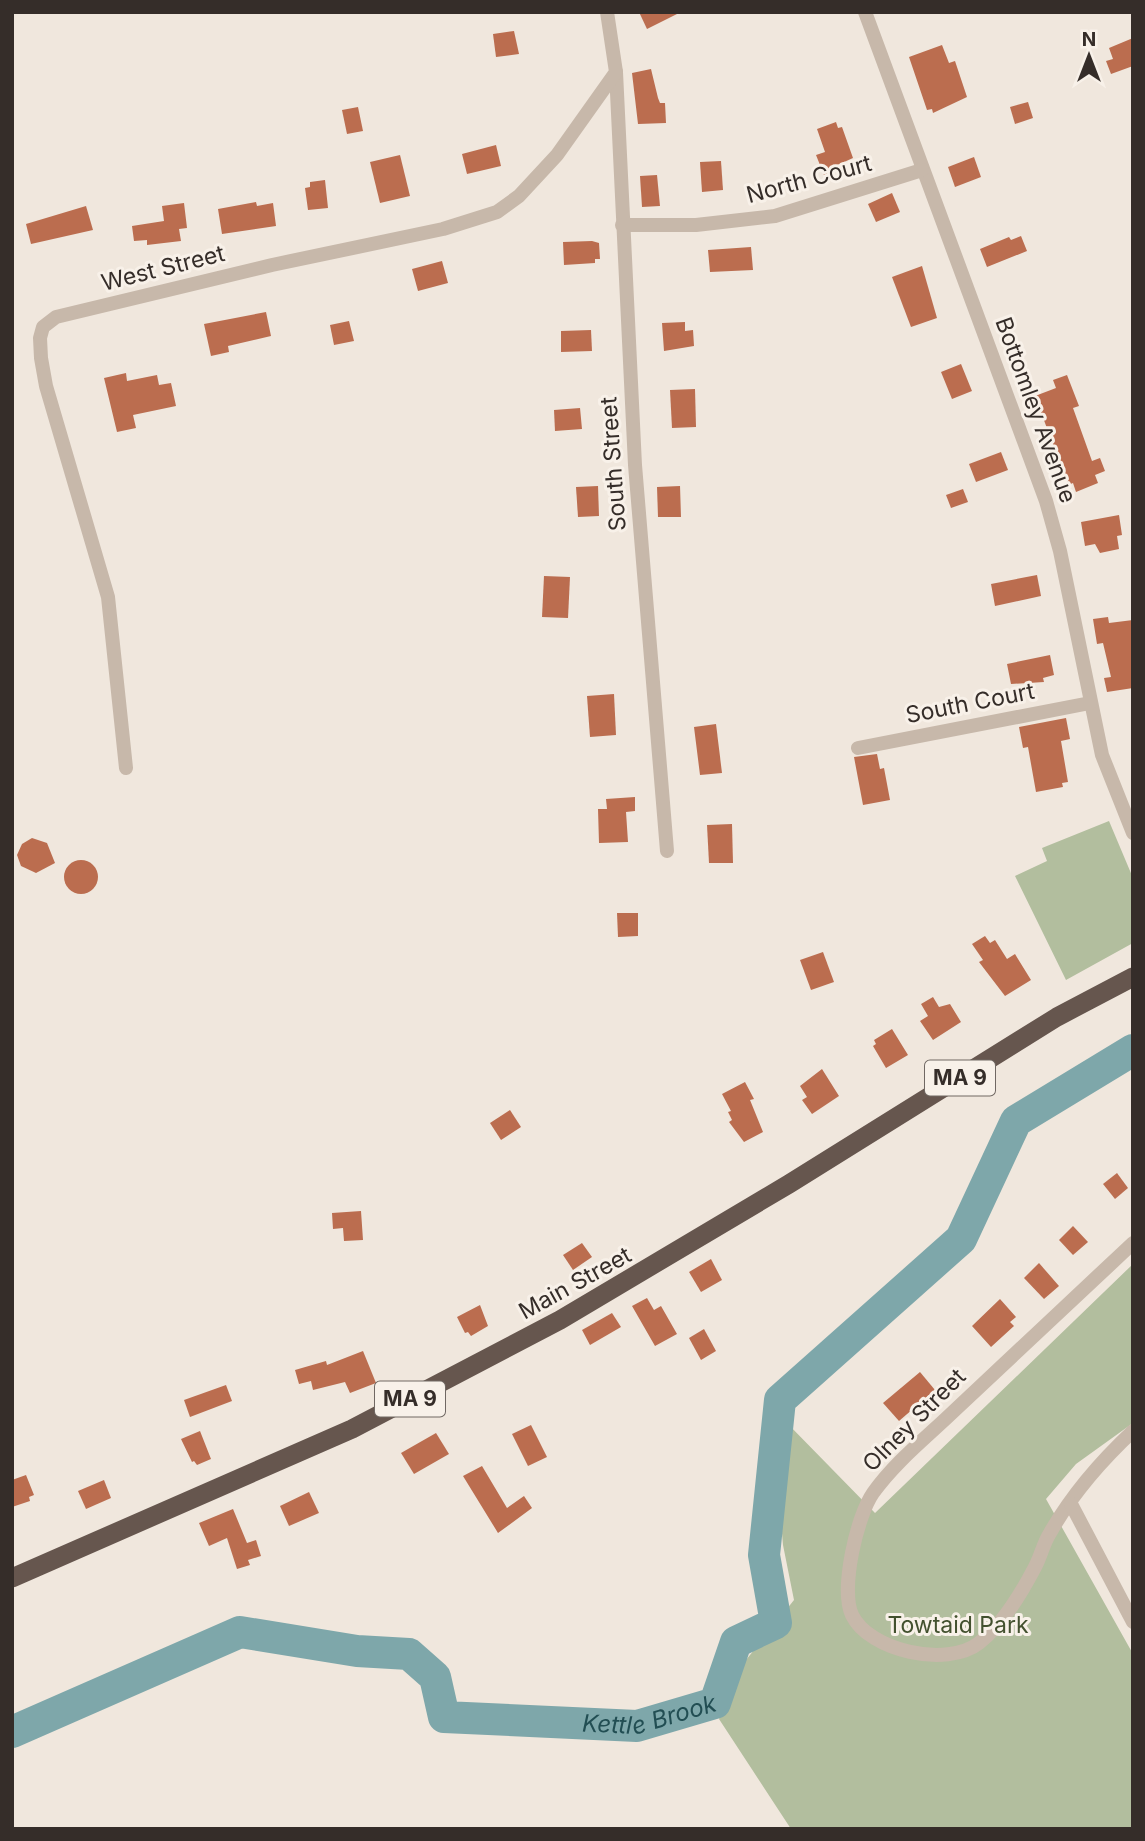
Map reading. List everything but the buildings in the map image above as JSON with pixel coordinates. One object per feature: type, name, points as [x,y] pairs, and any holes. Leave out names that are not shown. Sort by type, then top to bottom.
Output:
[{"type":"highway","name":"Main Street","points":[[12,1578],[352,1429],[560,1320],[801,1177],[1057,1017],[1133,977]]},
{"type":"street","points":[[607,12],[616,72]]},
{"type":"street","name":"Bottomley Avenue","points":[[865,12],[1049,510],[1107,771],[1133,833]]},
{"type":"street","name":"South Street","points":[[616,72],[635,465],[667,851]]},
{"type":"street","name":"West Street","points":[[125,768],[108,597],[46,386],[40,338],[43,327],[56,317],[272,265],[443,229],[497,212],[519,196],[557,155],[616,72]]},
{"type":"street","name":"North Court","points":[[622,225],[696,225],[775,216],[922,170]]},
{"type":"street","name":"South Court","points":[[858,748],[1090,704]]},
{"type":"street","name":"Olney Street","points":[[1133,1243],[882,1481],[871,1496],[858,1529],[850,1571],[850,1613],[867,1632],[912,1653],[934,1657],[965,1652],[993,1629],[1036,1567],[1049,1533],[1103,1458],[1133,1431]]},
{"type":"street","points":[[1071,1504],[1133,1622]]},
{"type":"green space","points":[[1109,821],[1133,878],[1133,943],[1066,980],[1015,876],[1047,861],[1042,848]]},
{"type":"green space","name":"Towtaid Park","points":[[1133,1264],[1133,1423],[1076,1464],[1046,1499],[1133,1654],[1133,1829],[791,1829],[719,1719],[746,1660],[794,1600],[783,1545],[777,1475],[785,1421],[875,1513]]},
{"type":"waterway","name":"Kettle Brook","points":[[12,1732],[240,1632],[357,1651],[409,1654],[435,1677],[444,1717],[637,1726],[715,1703],[736,1642],[776,1623],[764,1555],[780,1400],[961,1239],[1016,1121],[1133,1050]]}]
